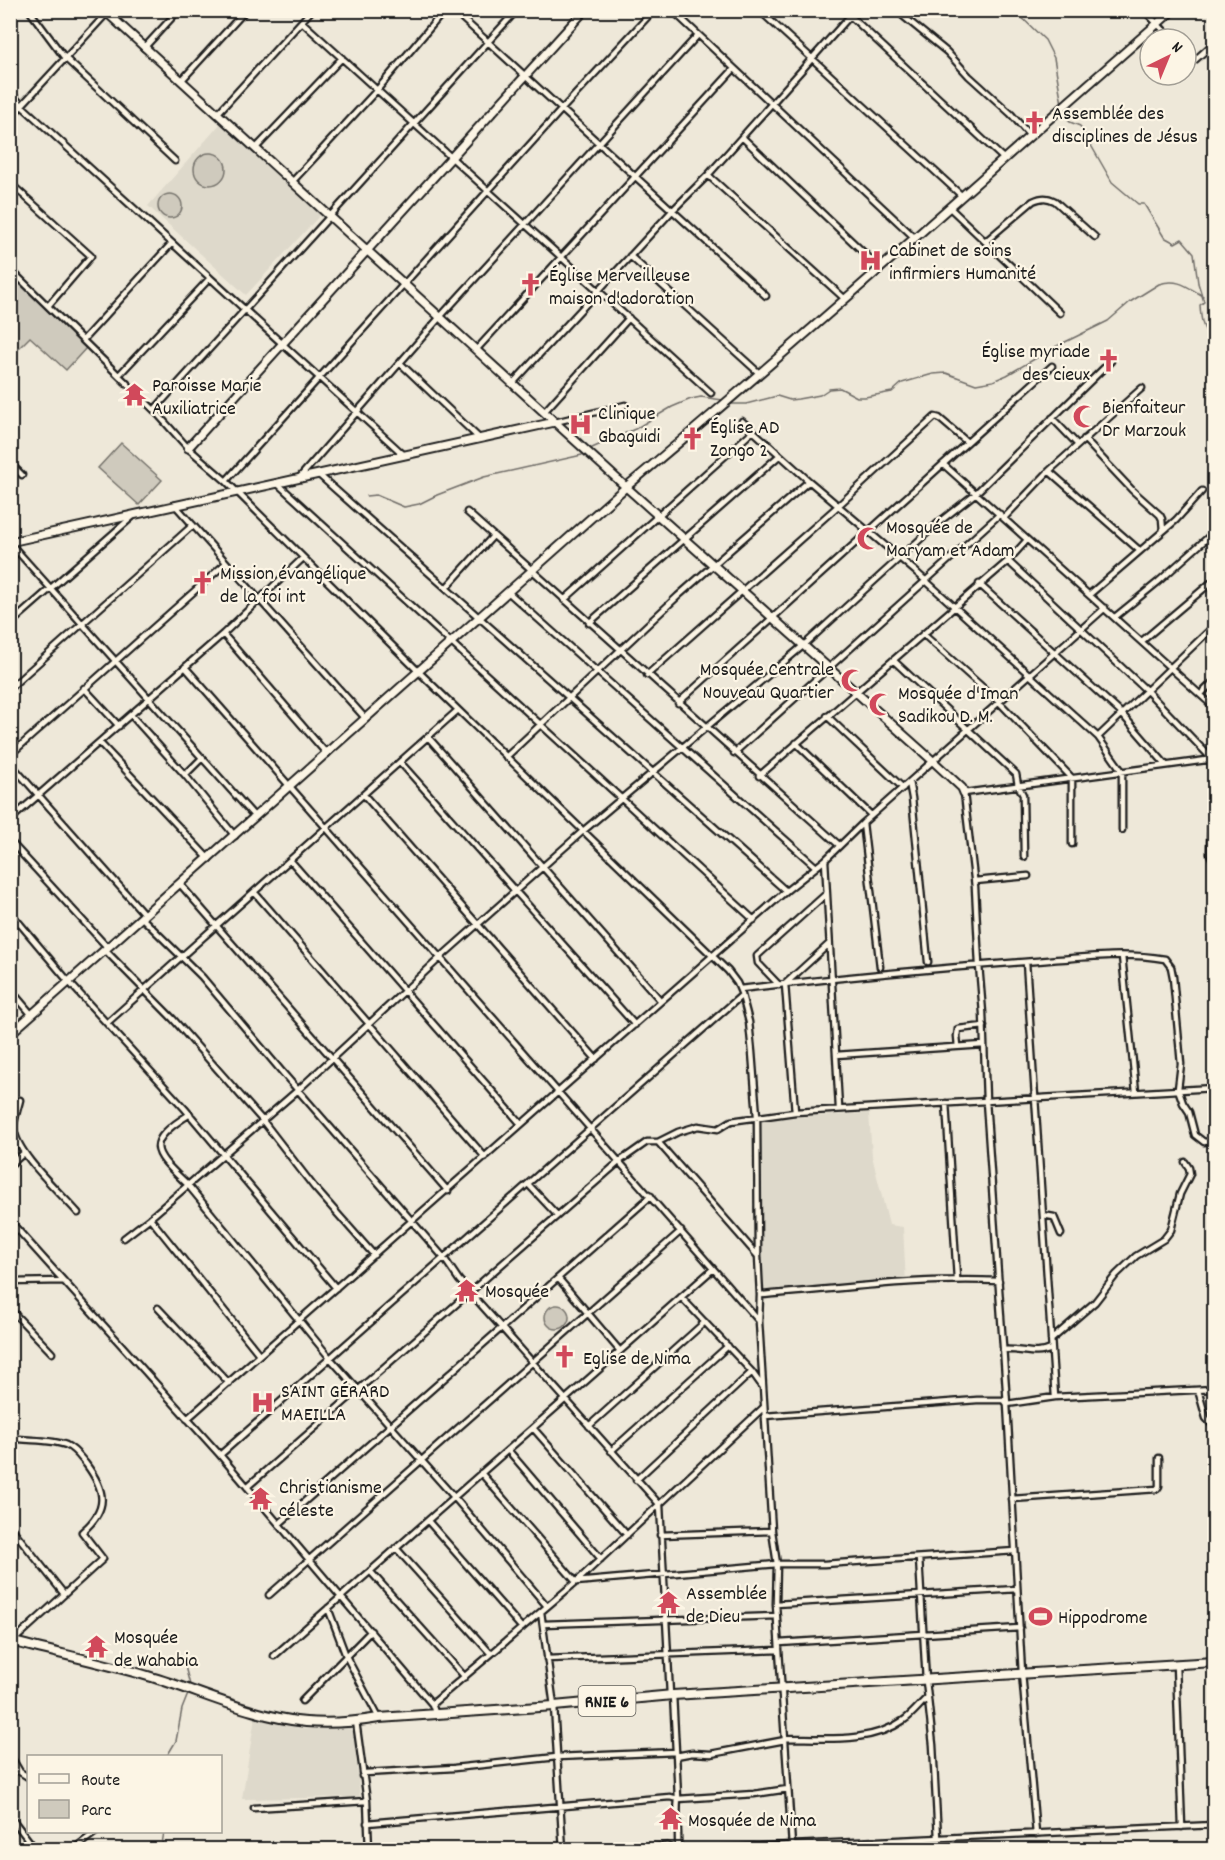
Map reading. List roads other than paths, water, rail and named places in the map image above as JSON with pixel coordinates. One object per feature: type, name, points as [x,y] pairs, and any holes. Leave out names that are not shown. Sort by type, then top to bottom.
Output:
[{"type":"main road","name":"RNIE 6","points":[[11,1642],[147,1676],[259,1713],[306,1722],[356,1721],[671,1695],[1215,1662]]},
{"type":"street","points":[[29,10],[64,57],[175,161]]},
{"type":"street","points":[[144,48],[178,10]]},
{"type":"street","points":[[181,81],[246,10]]},
{"type":"street","points":[[217,114],[312,10]]},
{"type":"street","points":[[292,182],[377,90],[446,10]]},
{"type":"street","points":[[453,10],[766,296]]},
{"type":"street","points":[[154,410],[517,10]]},
{"type":"street","points":[[189,448],[585,10]]},
{"type":"street","points":[[226,481],[654,10]]},
{"type":"street","points":[[672,10],[915,238]]},
{"type":"street","points":[[759,10],[962,196]]},
{"type":"street","points":[[844,10],[1004,159]]},
{"type":"street","points":[[1144,10],[1162,27]]},
{"type":"street","points":[[10,1034],[626,487],[727,403],[1173,10]]},
{"type":"street","points":[[10,118],[107,11],[144,48],[626,487],[962,788],[975,881],[986,1101],[1004,1350],[1022,1673],[1036,1834]]},
{"type":"street","points":[[513,383],[708,175],[850,16]]},
{"type":"street","points":[[903,16],[947,52],[969,76],[1011,114],[1030,136]]},
{"type":"street","points":[[302,22],[711,393]]},
{"type":"street","points":[[298,479],[440,317],[698,35]]},
{"type":"street","points":[[1198,57],[1215,43]]},
{"type":"street","points":[[255,149],[342,58]]},
{"type":"street","points":[[476,350],[734,69]]},
{"type":"street","points":[[10,91],[21,106],[404,455]]},
{"type":"street","points":[[742,137],[880,268]]},
{"type":"street","points":[[708,175],[845,299]]},
{"type":"street","points":[[10,183],[91,256],[48,306]]},
{"type":"street","points":[[986,241],[1033,201],[1041,198],[1055,201],[1095,237]]},
{"type":"street","points":[[949,207],[1060,313]]},
{"type":"street","points":[[83,340],[172,243]]},
{"type":"street","points":[[630,256],[759,373]]},
{"type":"street","points":[[10,269],[154,410],[189,448],[226,481],[506,757],[728,971],[741,992],[749,1022],[757,1116],[759,1322],[772,1530],[777,1564],[776,1604],[792,1846]]},
{"type":"street","points":[[118,375],[210,278]]},
{"type":"street","points":[[544,412],[629,318]]},
{"type":"street","points":[[124,1238],[298,1090],[441,957],[583,831],[804,645],[976,493],[1111,361]]},
{"type":"street","points":[[400,363],[480,439]]},
{"type":"street","points":[[678,703],[1052,366]]},
{"type":"street","points":[[734,753],[1002,516],[1142,388]]},
{"type":"street","points":[[255,817],[10,543],[625,405]]},
{"type":"street","points":[[648,675],[935,417],[967,442]]},
{"type":"street","points":[[1052,418],[1078,445]]},
{"type":"street","points":[[742,421],[901,558],[1098,737],[1122,771],[1122,830]]},
{"type":"street","points":[[564,600],[753,431]]},
{"type":"street","points":[[1084,439],[1137,495],[1160,515],[1163,531]]},
{"type":"street","points":[[589,623],[780,455]]},
{"type":"street","points":[[10,463],[22,475]]},
{"type":"street","points":[[943,464],[1116,616],[1215,707]]},
{"type":"street","points":[[1049,471],[1139,550]]},
{"type":"street","points":[[318,474],[478,619],[786,891]]},
{"type":"street","points":[[506,757],[567,697],[809,481]]},
{"type":"street","points":[[277,483],[754,920]]},
{"type":"street","points":[[1090,594],[1176,520],[1202,491]]},
{"type":"street","points":[[175,506],[366,719]]},
{"type":"street","points":[[466,512],[759,776],[839,845]]},
{"type":"street","points":[[10,624],[134,515]]},
{"type":"street","points":[[10,688],[193,525]]},
{"type":"street","points":[[1116,616],[1215,532]]},
{"type":"street","points":[[446,588],[493,536]]},
{"type":"street","points":[[759,776],[953,606],[1008,561],[1027,540]]},
{"type":"street","points":[[10,557],[17,551]]},
{"type":"street","points":[[10,820],[223,634],[303,558]]},
{"type":"street","points":[[1008,561],[1146,690],[1213,759],[1210,854],[1215,862]]},
{"type":"street","points":[[10,755],[226,563]]},
{"type":"street","points":[[1142,641],[1215,580]]},
{"type":"street","points":[[980,584],[1121,713],[1166,765]]},
{"type":"street","points":[[508,592],[815,866]]},
{"type":"street","points":[[187,1419],[786,891],[825,860],[863,823],[1106,608]]},
{"type":"street","points":[[1098,737],[1215,627]]},
{"type":"street","points":[[223,634],[327,754]]},
{"type":"street","points":[[923,634],[999,702],[1072,778],[1072,844]]},
{"type":"street","points":[[893,660],[1016,774],[1023,795],[1024,857]]},
{"type":"street","points":[[185,667],[291,785],[759,1322]]},
{"type":"street","points":[[1201,694],[1215,681]]},
{"type":"street","points":[[84,688],[119,726]]},
{"type":"street","points":[[107,1023],[458,710]]},
{"type":"street","points":[[131,715],[185,775],[235,836]]},
{"type":"street","points":[[827,716],[903,788]]},
{"type":"street","points":[[428,737],[661,1001]]},
{"type":"street","points":[[100,743],[209,859]]},
{"type":"street","points":[[796,743],[872,815]]},
{"type":"street","points":[[185,775],[202,758]]},
{"type":"street","points":[[964,793],[1213,759]]},
{"type":"street","points":[[400,762],[635,1025]]},
{"type":"street","points":[[10,763],[181,958],[202,977],[444,1258],[501,1328],[660,1504],[667,1655],[678,1791],[676,1815],[679,1832],[677,1850],[667,1846],[627,1850]]},
{"type":"street","points":[[909,782],[928,962]]},
{"type":"street","points":[[363,795],[596,1059]]},
{"type":"street","points":[[863,823],[880,966]]},
{"type":"street","points":[[10,841],[263,1121],[314,1187],[374,1255]]},
{"type":"street","points":[[290,860],[521,1124]]},
{"type":"street","points":[[825,860],[839,1108]]},
{"type":"street","points":[[975,881],[1028,876]]},
{"type":"street","points":[[180,884],[448,1191]]},
{"type":"street","points":[[255,893],[485,1157]]},
{"type":"street","points":[[779,985],[758,963],[758,956],[826,894]]},
{"type":"street","points":[[10,912],[69,982],[190,1114],[336,1288]]},
{"type":"street","points":[[785,984],[829,944]]},
{"type":"street","points":[[1122,956],[1136,1092]]},
{"type":"street","points":[[220,1455],[528,1184],[741,992],[831,979],[1071,957],[1122,956],[1165,959],[1171,967],[1181,1064],[1178,1089],[1189,1112],[1195,1135],[1204,1142],[1215,1141]]},
{"type":"street","points":[[1026,962],[1055,1397]]},
{"type":"street","points":[[785,984],[795,1112]]},
{"type":"street","points":[[10,989],[32,1015]]},
{"type":"street","points":[[958,1046],[958,1029],[984,1026]]},
{"type":"street","points":[[836,1055],[984,1045]]},
{"type":"street","points":[[247,1487],[557,1215],[642,1144],[658,1142],[698,1126],[718,1129],[731,1121],[795,1112],[1215,1088]]},
{"type":"street","points":[[20,1100],[14,1126],[24,1153],[78,1213]]},
{"type":"street","points":[[946,1103],[957,1279]]},
{"type":"street","points":[[190,1114],[165,1134],[158,1144],[157,1149],[162,1160],[188,1185],[358,1391],[454,1497],[547,1606]]},
{"type":"street","points":[[658,1142],[758,1256]]},
{"type":"street","points":[[10,1165],[24,1153]]},
{"type":"street","points":[[1051,1340],[1095,1302],[1116,1275],[1136,1256],[1164,1239],[1171,1230],[1177,1200],[1190,1174],[1185,1162]]},
{"type":"street","points":[[528,1184],[557,1215]]},
{"type":"street","points":[[279,1524],[651,1196]]},
{"type":"street","points":[[1042,1215],[1054,1217],[1061,1234]]},
{"type":"street","points":[[150,1218],[259,1354]]},
{"type":"street","points":[[10,1221],[220,1455],[342,1596],[432,1704],[436,1715]]},
{"type":"street","points":[[269,1595],[681,1231]]},
{"type":"street","points":[[274,1656],[713,1269]]},
{"type":"street","points":[[558,1278],[620,1351]]},
{"type":"street","points":[[760,1295],[957,1279],[999,1281]]},
{"type":"street","points":[[10,1282],[64,1281]]},
{"type":"street","points":[[681,1297],[752,1372],[763,1388]]},
{"type":"street","points":[[158,1308],[229,1383]]},
{"type":"street","points":[[10,1309],[52,1353]]},
{"type":"street","points":[[589,1426],[705,1322]]},
{"type":"street","points":[[611,1451],[728,1346]]},
{"type":"street","points":[[1004,1350],[1013,1349],[1034,1353],[1051,1349]]},
{"type":"street","points":[[636,1480],[752,1372]]},
{"type":"street","points":[[1202,1403],[1207,1389]]},
{"type":"street","points":[[1007,1404],[1055,1397],[1215,1389]]},
{"type":"street","points":[[1198,1390],[1206,1418],[1215,1427]]},
{"type":"street","points":[[765,1416],[984,1399],[1004,1400],[1007,1404]]},
{"type":"street","points":[[432,1704],[576,1582],[764,1407]]},
{"type":"street","points":[[533,1428],[627,1535]]},
{"type":"street","points":[[10,1438],[29,1442],[58,1443],[69,1446],[80,1455],[97,1478],[102,1492],[101,1508],[97,1518],[82,1532],[103,1559],[11,1642]]},
{"type":"street","points":[[508,1450],[601,1559]]},
{"type":"street","points":[[1012,1499],[1156,1489],[1160,1482],[1158,1458]]},
{"type":"street","points":[[481,1473],[576,1582]]},
{"type":"street","points":[[428,1521],[522,1628]]},
{"type":"street","points":[[10,1526],[64,1594]]},
{"type":"street","points":[[660,1535],[772,1530]]},
{"type":"street","points":[[396,1548],[492,1654]]},
{"type":"street","points":[[576,1582],[777,1564],[824,1564],[1015,1551]]},
{"type":"street","points":[[919,1558],[938,1838]]},
{"type":"street","points":[[370,1572],[465,1677]]},
{"type":"street","points":[[776,1604],[1017,1589]]},
{"type":"street","points":[[328,1608],[346,1656],[379,1718]]},
{"type":"street","points":[[541,1612],[555,1706],[563,1850]]},
{"type":"street","points":[[543,1624],[777,1616]]},
{"type":"street","points":[[779,1643],[1020,1628]]},
{"type":"street","points":[[302,1701],[371,1630]]},
{"type":"street","points":[[547,1659],[779,1650]]},
{"type":"street","points":[[1176,1665],[1182,1827]]},
{"type":"street","points":[[362,1776],[365,1773],[454,1768],[557,1757],[711,1754],[785,1739],[856,1738],[872,1734],[904,1720],[928,1696]]},
{"type":"street","points":[[356,1721],[367,1801],[369,1850]]},
{"type":"street","points":[[10,1755],[20,1772],[27,1776]]},
{"type":"street","points":[[368,1823],[670,1797],[678,1799],[735,1796],[788,1789]]},
{"type":"street","points":[[670,1797],[678,1791]]},
{"type":"street","points":[[254,1808],[367,1801]]},
{"type":"street","points":[[10,1816],[36,1850]]},
{"type":"street","points":[[688,1850],[1215,1826]]},
{"type":"street","points":[[72,1850],[95,1833]]},
{"type":"waterway","points":[[1014,10],[1045,40],[1054,58],[1062,104]]},
{"type":"waterway","points":[[1063,112],[1070,122],[1080,126],[1112,182],[1138,204],[1144,204],[1164,237],[1175,243],[1182,239],[1194,253],[1198,283],[1204,302],[1200,305],[1202,321],[1207,333],[1214,341]]},
{"type":"waterway","points":[[730,404],[746,404],[777,396],[790,400],[798,399],[820,395],[829,389],[840,388],[857,397],[865,397],[892,392],[902,383],[933,374],[946,373],[976,384],[993,381],[1108,321],[1130,302],[1159,284],[1177,283],[1203,296]]},
{"type":"waterway","points":[[592,448],[635,429],[672,407],[691,399],[701,397],[723,400]]},
{"type":"waterway","points":[[366,496],[376,495],[404,507],[419,504],[484,477],[582,455]]},
{"type":"waterway","points":[[183,1659],[190,1685]]},
{"type":"waterway","points":[[168,1755],[176,1741],[182,1709],[188,1694]]},
{"type":"waterway","points":[[161,1850],[164,1833]]},
{"type":"place","name":"Assemblée des disciplines de Jésus","points":[[1034,123]]},
{"type":"place","name":"Cabinet de soins infirmiers Humanité","points":[[871,260]]},
{"type":"place","name":"Église Merveilleuse maison d'adoration","points":[[531,285]]},
{"type":"place","name":"Église myriade des cieux","points":[[1108,361]]},
{"type":"place","name":"Paroisse Marie Auxiliatrice","points":[[134,395]]},
{"type":"place","name":"Bienfaiteur Dr Marzouk","points":[[1084,417]]},
{"type":"place","name":"Clinique Gbaguidi","points":[[580,424]]},
{"type":"place","name":"Église AD Zongo 2","points":[[692,438]]},
{"type":"place","name":"Mosquée de Maryam et Adam","points":[[868,538]]},
{"type":"place","name":"Mission évangélique de la foi int","points":[[202,583]]},
{"type":"place","name":"Mosquée Centrale Nouveau Quartier","points":[[852,680]]},
{"type":"place","name":"Mosquée d'Iman Sadikou D. M.","points":[[880,704]]},
{"type":"place","name":"Mosquée","points":[[467,1290]]},
{"type":"place","name":"Eglise de Nima","points":[[565,1357]]},
{"type":"place","name":"SAINT GÉRARD MAEILLA","points":[[263,1402]]},
{"type":"place","name":"Christianisme céleste","points":[[261,1498]]},
{"type":"place","name":"Assemblée de Dieu","points":[[668,1603]]},
{"type":"place","name":"Hippodrome","points":[[1040,1616]]},
{"type":"place","name":"Mosquée de Wahabia","points":[[96,1647]]},
{"type":"place","name":"Mosquée de Nima","points":[[670,1819]]}]
